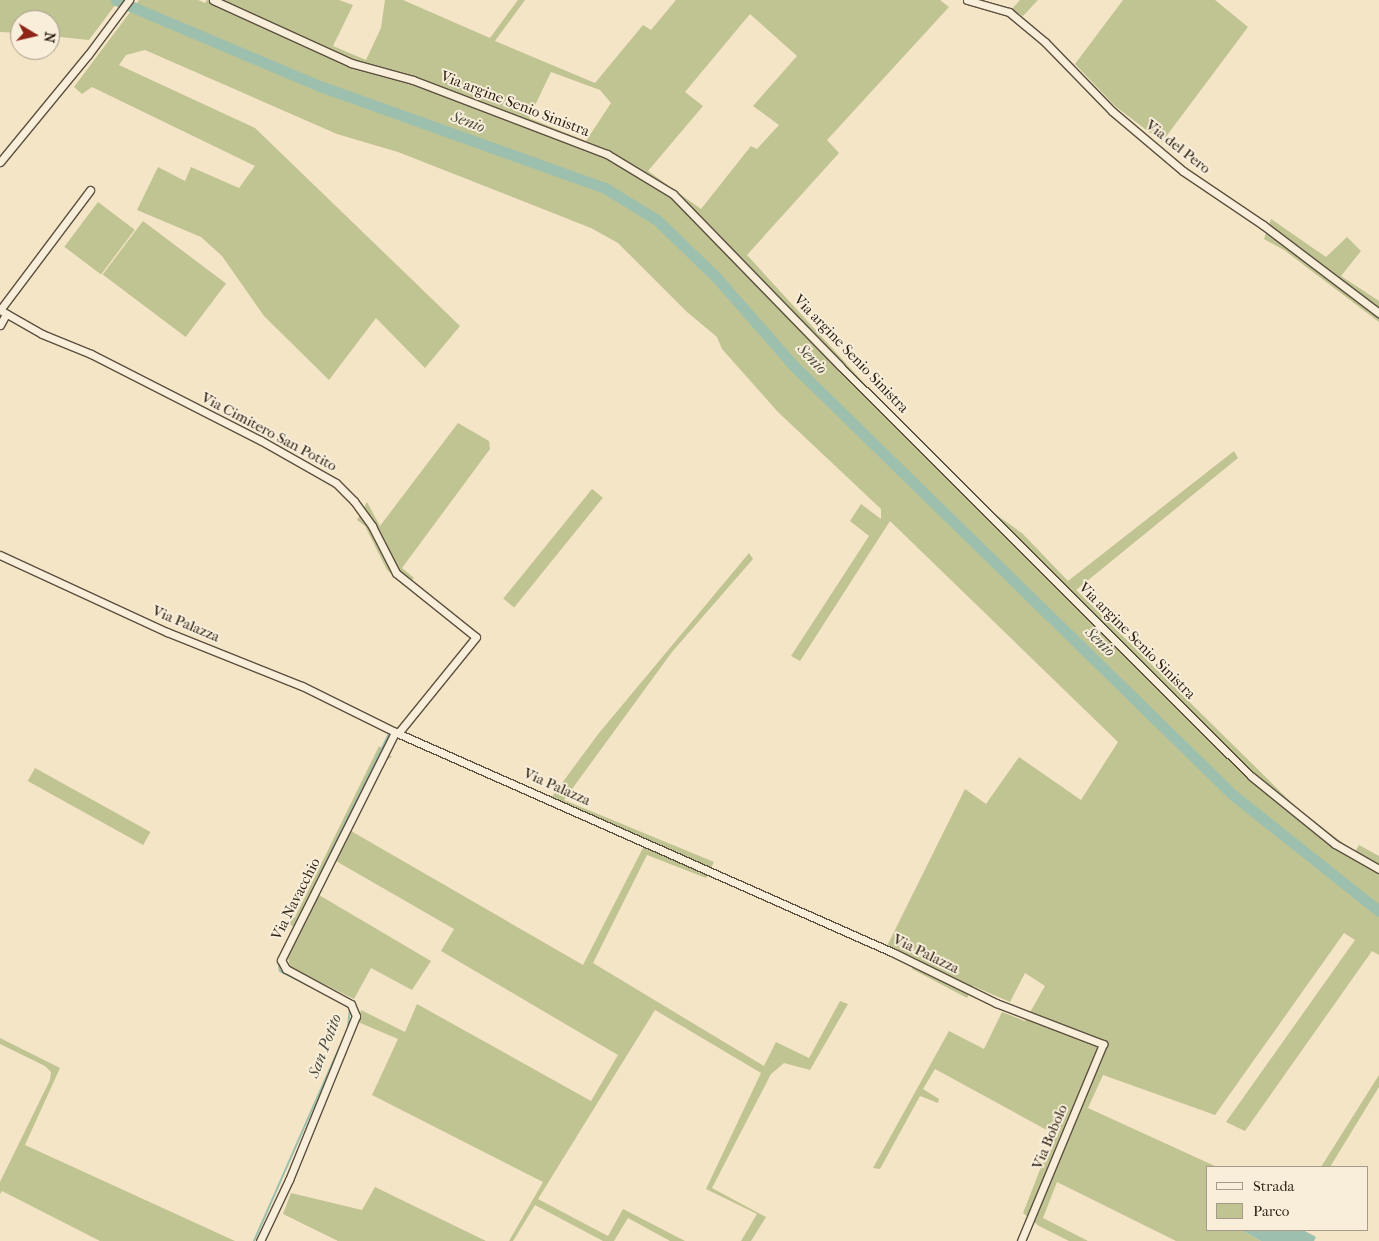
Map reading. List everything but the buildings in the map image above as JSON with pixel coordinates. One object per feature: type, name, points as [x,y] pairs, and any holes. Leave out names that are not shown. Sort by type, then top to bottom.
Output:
[{"type":"street","points":[[0,162],[129,0]]},
{"type":"street","name":"Via argine Senio Sinistra","points":[[213,0],[351,63],[413,80],[607,154],[673,194],[840,366],[1251,776],[1335,844],[1379,869]]},
{"type":"street","name":"Via del Pero","points":[[967,0],[1009,12],[1045,42],[1112,111],[1183,171],[1263,225],[1379,313]]},
{"type":"street","points":[[0,325],[2,312],[90,190]]},
{"type":"street","name":"Via Cimitero San Potito","points":[[2,312],[251,436],[336,483],[354,501],[372,526],[396,573],[476,637]]},
{"type":"street","name":"Via Palazza","points":[[0,554],[167,632],[302,686],[397,732],[894,953],[996,1003],[1103,1044]]},
{"type":"street","name":"Via Navacchio","points":[[260,1241],[289,1180],[356,1016],[351,1004],[286,969],[281,960],[397,732],[476,637]]},
{"type":"street","name":"Via Bobolo","points":[[1021,1241],[1103,1044]]},
{"type":"green space","points":[[0,0],[119,0],[89,40],[60,37],[60,10],[10,10],[10,32],[0,32]]},
{"type":"green space","points":[[139,0],[198,0],[205,3],[207,0],[339,0],[353,5],[333,46],[366,60],[381,28],[385,0],[403,0],[490,38],[518,0],[525,0],[495,41],[595,83],[643,25],[651,30],[676,0],[940,0],[949,7],[827,140],[839,153],[747,255],[961,489],[1023,534],[1068,581],[1234,451],[1238,458],[1076,590],[1299,810],[1355,852],[1359,845],[1379,856],[1379,955],[1372,951],[1245,1131],[1226,1122],[1355,940],[1344,933],[1215,1115],[1103,1075],[1088,1108],[1215,1166],[1206,1166],[1206,1231],[1243,1231],[1261,1241],[1176,1241],[1057,1182],[1043,1218],[1088,1241],[1069,1241],[1039,1226],[1023,1213],[1054,1134],[935,1069],[923,1089],[939,1099],[938,1103],[920,1096],[880,1169],[873,1168],[949,1031],[984,1049],[1002,1012],[1025,1021],[1045,986],[1025,973],[1010,1002],[973,986],[967,998],[912,969],[917,959],[887,946],[965,789],[986,804],[1019,757],[1081,800],[1118,742],[890,521],[800,661],[791,656],[869,536],[850,521],[861,504],[881,519],[881,509],[778,412],[722,349],[717,337],[687,312],[618,243],[591,228],[398,152],[337,134],[145,50],[126,55],[119,65],[255,128],[460,326],[425,368],[376,318],[329,380],[264,316],[222,256],[201,237],[137,210],[158,167],[185,181],[191,167],[239,188],[255,166],[92,87],[82,94],[74,87]],"holes":[[[750,14],[797,56],[753,106],[779,125],[757,149],[751,146],[701,209],[648,171],[703,106],[685,92]],[[551,72],[600,90],[611,103],[586,141],[529,118]]]},
{"type":"green space","points":[[1020,0],[1038,0],[1023,16],[1011,10]]},
{"type":"green space","points":[[1123,0],[1215,0],[1248,27],[1162,142],[1115,106],[1075,64]]},
{"type":"green space","points":[[98,202],[135,230],[101,274],[64,247]]},
{"type":"green space","points":[[1271,219],[1326,257],[1347,237],[1361,251],[1341,276],[1379,301],[1379,322],[1284,250],[1264,239]]},
{"type":"green space","points":[[143,221],[226,284],[186,337],[103,275]]},
{"type":"green space","points":[[458,423],[489,441],[490,449],[402,568],[414,578],[404,586],[387,570],[365,526],[357,520],[367,502],[380,526]]},
{"type":"green space","points":[[592,489],[603,498],[514,607],[503,599]]},
{"type":"green space","points":[[749,553],[753,559],[672,652],[564,800],[714,862],[706,878],[647,855],[593,963],[764,1066],[776,1042],[809,1058],[840,1001],[848,1004],[810,1070],[784,1063],[771,1074],[712,1188],[766,1217],[751,1241],[741,1241],[757,1214],[706,1189],[761,1073],[655,1010],[538,1199],[608,1236],[623,1209],[685,1241],[670,1241],[628,1218],[614,1241],[603,1241],[535,1205],[513,1241],[509,1241],[543,1182],[372,1095],[398,1039],[358,1022],[361,1010],[405,1032],[417,1004],[591,1101],[618,1055],[441,951],[454,929],[336,861],[319,895],[431,961],[412,990],[371,968],[354,999],[290,967],[288,957],[300,931],[286,922],[295,917],[379,746],[392,757],[386,760],[351,831],[583,965],[644,846],[548,802],[599,733]]},
{"type":"green space","points":[[35,768],[150,832],[143,845],[28,781]]},
{"type":"green space","points":[[0,1038],[60,1068],[25,1145],[235,1241],[100,1241],[2,1191],[0,1194],[0,1182],[50,1080],[51,1072],[45,1066],[0,1044]]},
{"type":"green space","points":[[1379,1075],[1379,1087],[1331,1166],[1322,1166]]},
{"type":"green space","points":[[375,1187],[486,1241],[338,1241],[283,1214],[291,1193],[362,1210]]},
{"type":"shaded area","points":[[1243,1231],[1305,1231],[1316,1237],[1314,1241],[1261,1241]]},
{"type":"waterway","name":"Senio","points":[[116,0],[320,86],[605,188],[657,220],[716,277],[794,366],[1233,795],[1379,911]]},
{"type":"waterway","name":"San Potito","points":[[318,878],[389,734]]},
{"type":"waterway","name":"San Potito","points":[[278,959],[280,971],[329,996]]},
{"type":"waterway","name":"San Potito","points":[[342,1003],[350,1008],[348,1026]]},
{"type":"waterway","name":"San Potito","points":[[254,1241],[344,1037]]}]
